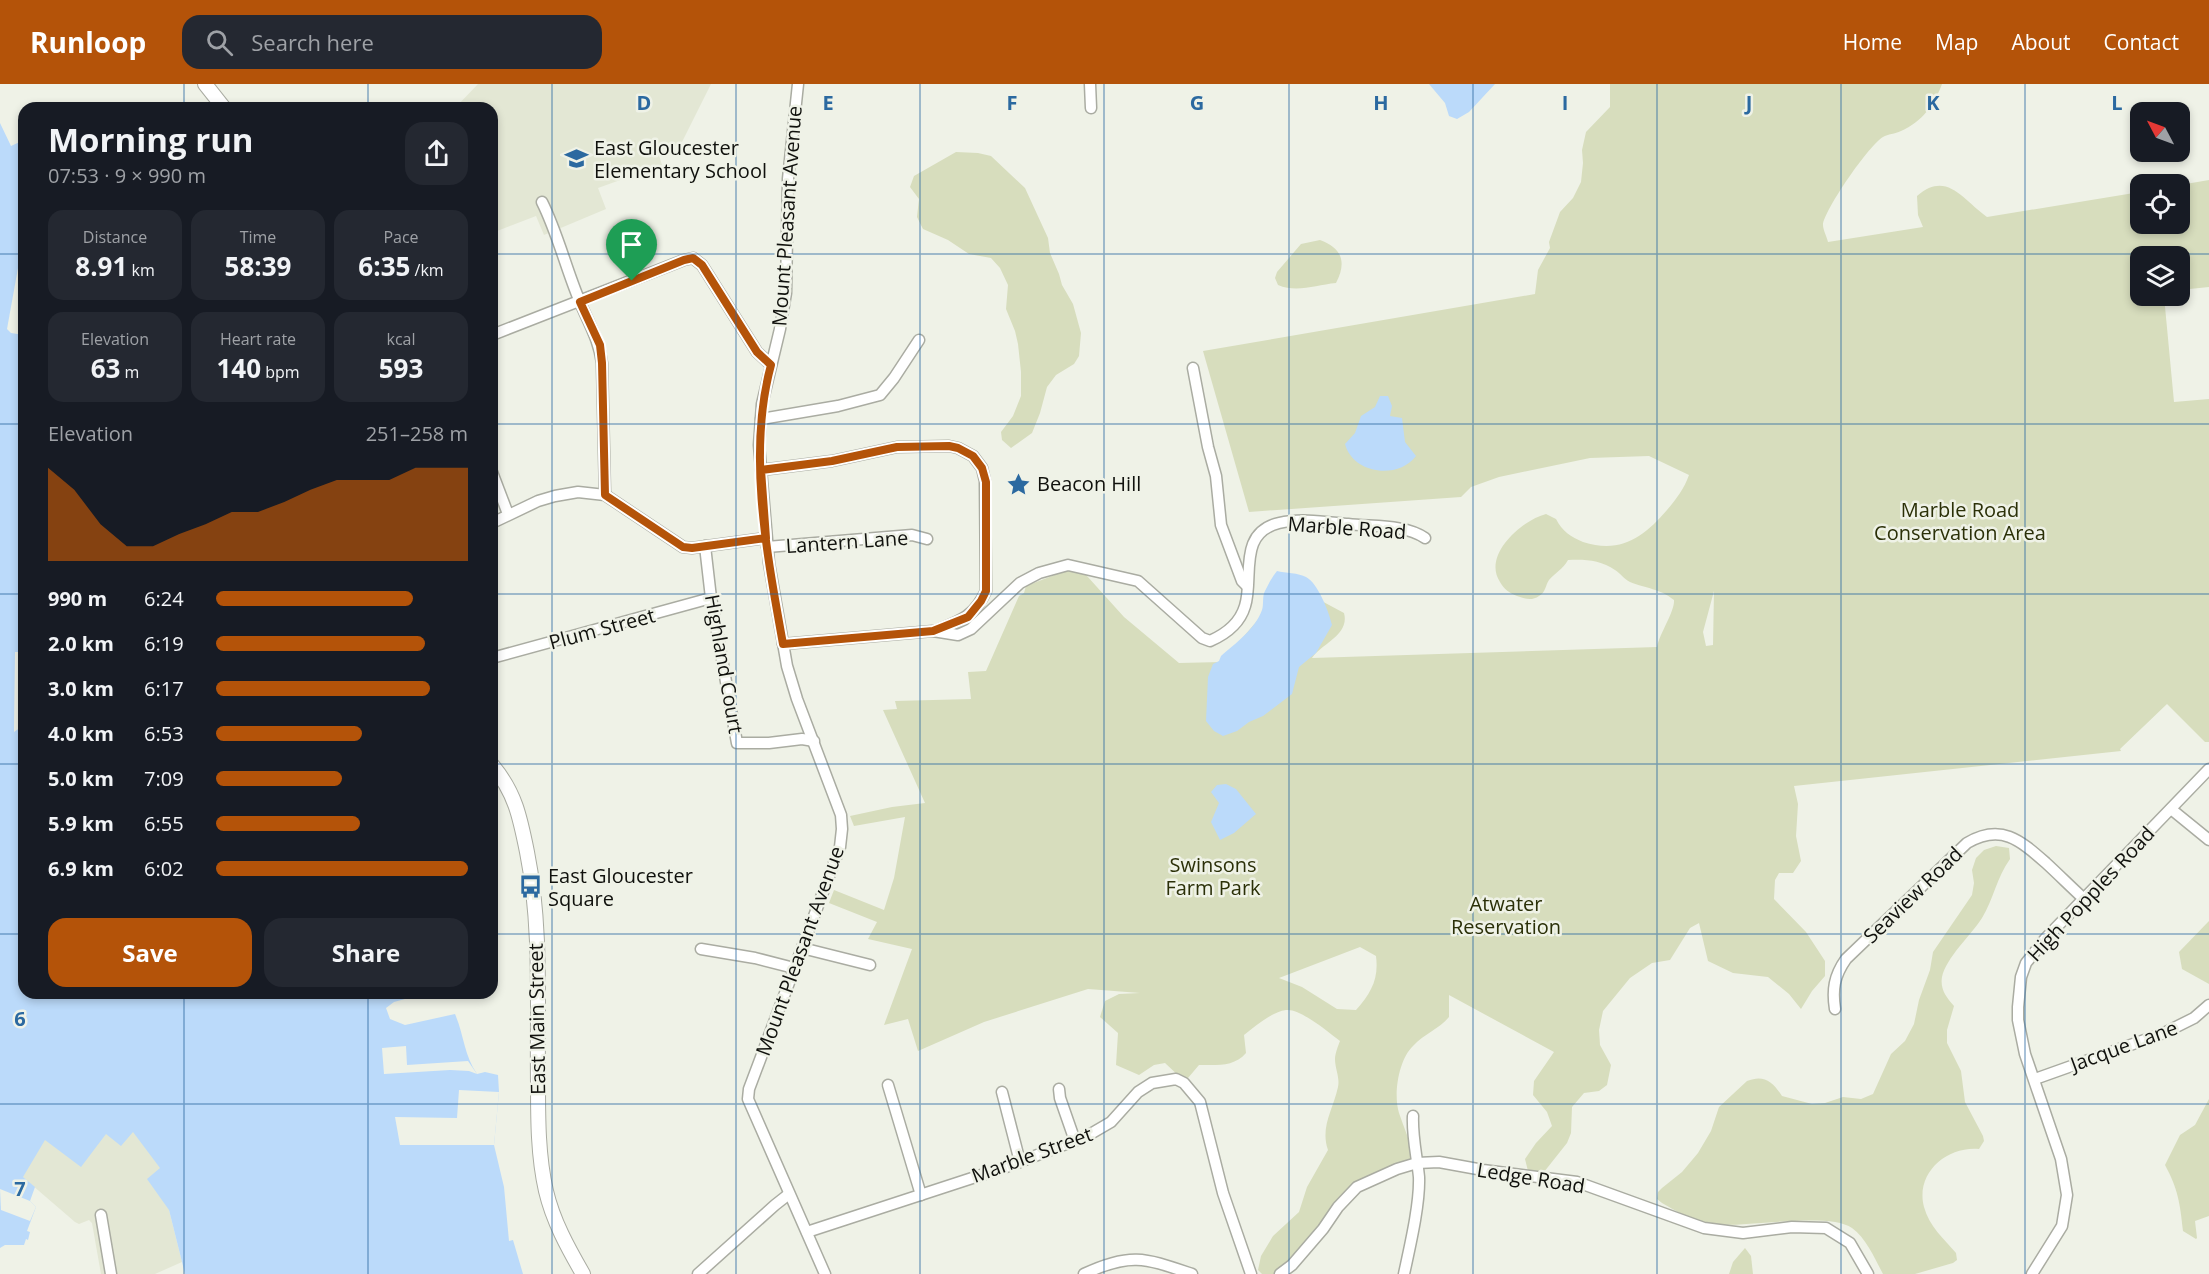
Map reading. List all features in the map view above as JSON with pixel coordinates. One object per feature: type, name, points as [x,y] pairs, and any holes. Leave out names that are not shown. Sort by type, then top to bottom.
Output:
[{"type":"main road","points":[[205,84],[219,102]]},
{"type":"main road","name":"East Main Street","points":[[498,774],[515,800],[535,897],[538,1133],[546,1191],[555,1220],[569,1251],[583,1274]]},
{"type":"street","name":"Mount Pleasant Avenue","points":[[798,84],[789,179],[786,293],[762,404],[761,470],[766,543],[783,644],[794,691],[841,815],[843,829],[840,847],[749,1089],[748,1099],[825,1274]]},
{"type":"street","points":[[1090,84],[1092,108]]},
{"type":"street","points":[[498,519],[555,496],[578,492],[605,495],[600,345],[580,302],[542,202]]},
{"type":"street","points":[[498,333],[693,258],[702,265],[757,352],[771,365]]},
{"type":"street","points":[[760,419],[838,406],[880,395],[919,340]]},
{"type":"street","points":[[1193,368],[1216,476],[1221,525],[1242,581],[1247,586]]},
{"type":"street","points":[[761,470],[832,461],[897,447],[949,446],[973,456],[982,468],[986,482],[986,591],[968,617],[933,631]]},
{"type":"street","points":[[498,489],[507,514]]},
{"type":"street","name":"Lantern Lane","points":[[605,495],[683,547],[912,535],[927,539]]},
{"type":"street","name":"Marble Road","points":[[783,644],[933,631],[958,635],[971,629],[1020,582],[1039,573],[1068,565],[1138,581],[1202,638],[1210,641],[1220,637],[1238,620],[1246,604],[1252,546],[1264,530],[1279,523],[1302,521],[1403,529],[1419,533],[1425,538]]},
{"type":"street","name":"Highland Court","points":[[705,546],[711,598],[737,742],[769,743],[802,739],[814,741]]},
{"type":"street","name":"Plum Street","points":[[498,656],[711,598]]},
{"type":"street","name":"High Popples Road","points":[[2032,1274],[2058,1234],[2064,1218],[2067,1195],[2061,1159],[2025,1054],[2018,1007],[2021,977],[2033,952],[2209,769]]},
{"type":"street","points":[[2171,809],[2209,840]]},
{"type":"street","name":"Seaview Road","points":[[1835,1009],[1832,991],[1846,959],[1967,843],[1975,838],[1995,833],[2014,838],[2026,845],[2084,899]]},
{"type":"street","points":[[802,948],[870,964]]},
{"type":"street","points":[[701,950],[755,958],[794,968]]},
{"type":"street","name":"Jacque Lane","points":[[2035,1079],[2164,1033],[2194,1018],[2209,1005]]},
{"type":"street","name":"Marble Street","points":[[807,1232],[1075,1141],[1101,1130],[1138,1092],[1152,1083],[1176,1079],[1184,1083],[1200,1102],[1223,1193],[1251,1274]]},
{"type":"street","points":[[888,1085],[921,1195]]},
{"type":"street","points":[[1059,1089],[1075,1141]]},
{"type":"street","points":[[1002,1092],[1020,1161]]},
{"type":"street","points":[[1404,1274],[1412,1235],[1419,1178],[1413,1142],[1413,1116]]},
{"type":"street","name":"Ledge Road","points":[[1280,1274],[1292,1265],[1356,1187],[1397,1169],[1417,1163],[1439,1162],[1577,1182],[1704,1228],[1743,1233],[1792,1227],[1826,1228],[1850,1243],[1868,1274]]},
{"type":"street","points":[[698,1274],[789,1194]]},
{"type":"street","points":[[101,1215],[111,1274]]},
{"type":"street","points":[[1084,1274],[1112,1262],[1131,1259],[1157,1261],[1192,1274]]},
{"type":"shaded area","name":"East Gloucester Elementary School","points":[[478,84],[711,84],[680,146],[667,147],[658,152],[662,165],[598,188],[606,209],[544,235],[536,216],[498,231],[498,102],[461,102]]},
{"type":"shaded area","points":[[114,1125],[183,1142],[169,1210],[182,1262],[155,1274],[101,1274],[92,1223],[89,1220],[79,1224],[75,1222],[10,1166],[20,1137]]},
{"type":"green space","name":"Marble Road Conservation Area","points":[[1610,84],[1942,84],[1931,106],[1921,118],[1899,132],[1883,137],[1859,164],[1825,217],[1823,227],[1828,242],[1923,227],[1918,215],[1917,196],[1937,186],[1954,190],[1987,217],[2130,194],[2130,234],[2190,234],[2190,183],[2209,180],[2209,287],[2190,289],[2190,246],[2130,246],[2130,306],[2165,306],[2174,402],[2209,399],[2209,742],[2205,742],[2167,704],[2120,749],[2121,751],[1794,786],[1798,804],[1796,836],[1801,861],[1793,873],[1779,873],[1775,880],[1774,899],[1806,932],[1825,961],[1825,976],[1801,1009],[1789,994],[1768,977],[1733,973],[1708,961],[1699,923],[1690,928],[1670,960],[1652,963],[1630,978],[1603,1011],[1599,1030],[1600,1045],[1611,1065],[1607,1085],[1599,1091],[1584,1093],[1572,1107],[1571,1133],[1567,1143],[1544,1172],[1528,1171],[1525,1159],[1552,1126],[1547,1112],[1533,1095],[1534,1081],[1554,1052],[1449,995],[1449,1017],[1413,1046],[1404,1059],[1398,1077],[1397,1105],[1415,1157],[1409,1162],[1356,1183],[1290,1262],[1275,1274],[1262,1274],[1258,1270],[1261,1256],[1273,1236],[1299,1212],[1307,1187],[1328,1150],[1325,1134],[1338,1087],[1335,1059],[1340,1041],[1299,1013],[1292,1010],[1280,1011],[1269,1016],[1244,1035],[1246,1053],[1236,1061],[1225,1064],[1199,1065],[1188,1078],[1181,1078],[1165,1063],[1154,1065],[1139,1075],[1116,1065],[1118,1033],[1100,1017],[1105,1001],[1119,994],[1140,993],[1088,989],[984,1022],[918,1051],[908,1019],[884,1025],[912,949],[868,939],[877,922],[829,903],[834,890],[884,910],[894,878],[905,817],[854,826],[850,816],[925,803],[883,710],[897,709],[895,701],[971,699],[968,672],[986,671],[1019,596],[1024,593],[1026,586],[1078,566],[1124,617],[1179,663],[1222,662],[1262,615],[1267,589],[1275,582],[1316,598],[1344,613],[1345,621],[1339,633],[1312,658],[1657,647],[1674,605],[1674,600],[1663,593],[1630,582],[1604,564],[1568,560],[1549,580],[1541,594],[1534,599],[1526,599],[1512,594],[1503,587],[1496,572],[1496,561],[1500,550],[1516,531],[1526,523],[1546,514],[1556,519],[1567,533],[1583,542],[1609,546],[1631,541],[1650,528],[1667,510],[1680,493],[1689,475],[1649,456],[1590,458],[1499,477],[1471,487],[1461,497],[1249,512],[1203,351],[1535,294],[1538,270],[1550,248],[1549,242],[1560,212],[1573,198],[1581,182],[1582,150],[1586,132],[1610,107]],"holes":[[[1714,591],[1713,645],[1706,646],[1703,632]],[[1360,947],[1376,956],[1375,979],[1370,992],[1356,1010],[1337,1009],[1302,987],[1279,978]]]},
{"type":"green space","points":[[956,152],[991,156],[1025,188],[1048,238],[1050,253],[1062,285],[1073,304],[1081,333],[1079,356],[1074,364],[1056,375],[1047,387],[1032,433],[1011,448],[1002,440],[1001,432],[1013,416],[1021,396],[1021,372],[1015,331],[1006,309],[1008,285],[1000,268],[991,258],[969,254],[948,240],[923,229],[917,217],[919,199],[910,187],[914,176]]},
{"type":"green space","points":[[1320,240],[1338,252],[1342,262],[1336,283],[1299,288],[1278,285],[1275,278],[1277,272],[1301,244]]},
{"type":"green space","points":[[1996,846],[2009,848],[2010,859],[1982,918],[1948,962],[1942,977],[1944,993],[1954,1006],[1947,1030],[1947,1043],[1961,1071],[1965,1102],[1984,1141],[1979,1149],[1967,1149],[1945,1157],[1936,1164],[1924,1183],[1922,1195],[1926,1214],[1937,1232],[1956,1253],[1957,1260],[1915,1274],[1883,1274],[1862,1237],[1852,1228],[1840,1223],[1805,1221],[1708,1224],[1696,1221],[1657,1199],[1658,1192],[1682,1172],[1698,1153],[1711,1131],[1719,1107],[1747,1081],[1763,1079],[1771,1083],[1782,1096],[1812,1104],[1825,1103],[1843,1097],[1861,1099],[1873,1094],[1891,1054],[1905,1041],[1914,1024],[1933,952],[1972,895],[1974,883],[1972,870],[1976,858],[1984,850]]},
{"type":"green space","points":[[2209,921],[2209,984],[2182,969],[2179,952]]},
{"type":"green space","points":[[2209,1099],[2209,1216],[2195,1221],[2196,1239],[2183,1231],[2178,1196],[2165,1165],[2180,1135],[2195,1125]]},
{"type":"green space","points":[[1745,1248],[1751,1256],[1753,1274],[1729,1274],[1733,1262]]},
{"type":"water","points":[[1429,84],[1495,84],[1469,112],[1457,119],[1449,116],[1445,103]]},
{"type":"water","points":[[0,123],[11,146],[18,143],[18,999],[405,999],[394,1002],[386,1008],[390,1019],[405,1025],[455,1014],[469,1060],[477,1074],[485,1072],[498,1075],[499,1092],[494,1145],[504,1187],[509,1241],[513,1240],[523,1274],[185,1274],[169,1210],[147,1179],[160,1168],[133,1132],[121,1146],[106,1134],[81,1167],[45,1140],[23,1177],[35,1187],[30,1201],[36,1207],[27,1231],[30,1232],[28,1240],[26,1239],[24,1245],[5,1245],[0,1248]]},
{"type":"water","points":[[1380,396],[1388,396],[1392,406],[1390,416],[1402,418],[1405,442],[1416,456],[1408,464],[1388,471],[1366,467],[1357,462],[1345,444],[1355,433],[1361,416],[1375,407]]},
{"type":"water","points":[[1277,571],[1300,575],[1310,580],[1322,598],[1332,625],[1316,653],[1299,667],[1292,694],[1263,716],[1223,736],[1214,731],[1206,721],[1208,677],[1213,664],[1219,661],[1221,656],[1244,635],[1259,617],[1264,593]]},
{"type":"water","points":[[1226,784],[1236,789],[1256,814],[1234,833],[1220,840],[1211,822],[1219,803],[1211,792],[1217,785]]},
{"type":"pier","points":[[18,268],[18,334],[11,333],[7,329]]},
{"type":"pier","points":[[15,652],[18,652],[18,729],[14,732]]},
{"type":"pier","points":[[498,821],[513,873],[498,880]]},
{"type":"pier","points":[[406,1046],[407,1065],[468,1061],[477,1074],[450,1070],[384,1074],[382,1048]]},
{"type":"pier","points":[[459,1090],[499,1092],[494,1145],[400,1145],[395,1117],[457,1118]]},
{"type":"pier","points":[[0,1189],[30,1201],[36,1207],[30,1221],[1,1210]]},
{"type":"place","name":"East Gloucester Elementary School","points":[[576,159]]},
{"type":"place","name":"Beacon Hill","points":[[1019,484]]},
{"type":"place","name":"East Gloucester Square","points":[[530,887]]},
{"type":"route","points":[[632,281],[580,302],[600,345],[605,495],[683,547],[692,548],[766,538],[761,470],[832,461],[897,447],[949,446],[958,448],[973,456],[982,468],[986,482],[986,591],[968,617],[933,631],[783,644],[769,563],[766,538],[759,445],[762,404],[771,365],[757,352],[702,265],[693,258],[632,281]]},
{"type":"park label","name":"Swinsons Farm Park","points":[[1213,876]]},
{"type":"park label","name":"Atwater Reservation","points":[[1506,916]]}]
